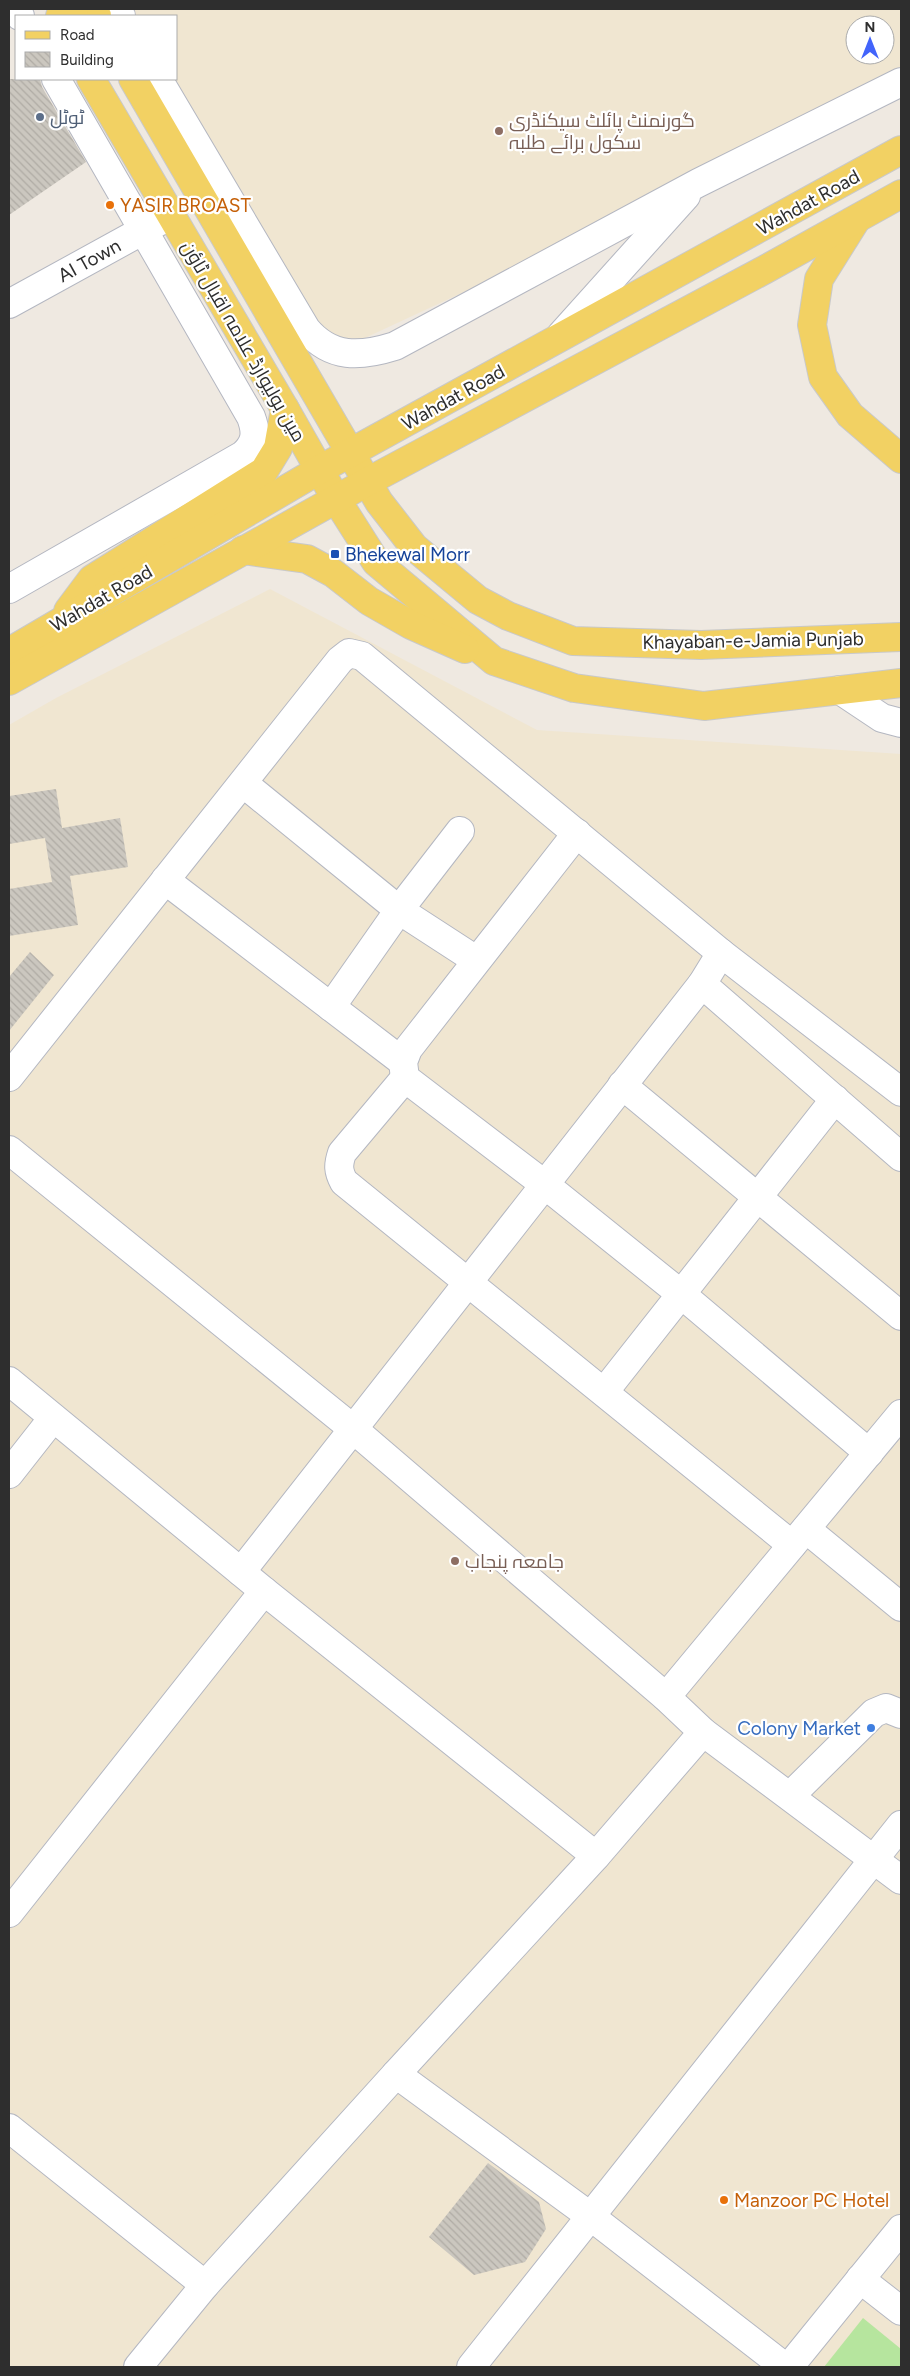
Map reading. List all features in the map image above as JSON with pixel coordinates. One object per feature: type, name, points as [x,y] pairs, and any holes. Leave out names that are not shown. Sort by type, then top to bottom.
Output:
[{"type":"main road","points":[[62,15],[74,9]]},
{"type":"main road","name":"مین بولیوارڈ علامہ اقبال ٹاؤن","points":[[92,80],[336,499]]},
{"type":"main road","name":"مین بولیوارڈ علامہ اقبال ٹاؤن","points":[[134,80],[261,273],[350,453],[367,482]]},
{"type":"main road","name":"Wahdat Road","points":[[9,652],[319,470],[840,186],[901,150]]},
{"type":"main road","points":[[840,186],[858,216],[819,278],[812,325],[823,377],[850,415],[901,459]]},
{"type":"main road","name":"Wahdat Road","points":[[9,681],[242,550],[901,194]]},
{"type":"main road","points":[[61,621],[92,579],[264,471],[278,448],[285,409]]},
{"type":"main road","name":"Khayaban-e-Jamia Punjab","points":[[367,482],[414,547],[478,600],[508,616],[573,641],[701,645],[901,636]]},
{"type":"main road","points":[[336,499],[376,562],[494,661]]},
{"type":"main road","points":[[242,550],[308,559],[333,573],[369,601],[411,625],[494,661],[574,688],[704,706],[901,683]]},
{"type":"street","points":[[9,589],[242,455],[251,447],[255,437],[255,427],[251,417],[57,80]]},
{"type":"street","points":[[159,80],[261,273],[317,341],[337,351],[354,355],[375,352],[395,346],[698,183],[901,82]]},
{"type":"street","points":[[556,340],[698,183]]},
{"type":"street","name":"AI Town","points":[[9,304],[170,215]]},
{"type":"street","points":[[9,1077],[340,660],[350,653],[362,656],[721,953],[901,1092]]},
{"type":"street","points":[[840,690],[882,718],[901,723]]},
{"type":"street","points":[[242,783],[399,910],[476,960]]},
{"type":"street","points":[[331,1007],[399,910],[460,831]]},
{"type":"street","points":[[577,833],[408,1049],[404,1070],[342,1153],[338,1164],[339,1173],[344,1182],[604,1392],[799,1537],[901,1607]]},
{"type":"street","points":[[165,880],[331,1007],[404,1070],[681,1294],[869,1453]]},
{"type":"street","points":[[241,1572],[702,984],[721,953]]},
{"type":"street","points":[[702,984],[901,1158]]},
{"type":"street","points":[[622,1085],[901,1316]]},
{"type":"street","points":[[604,1392],[835,1099]]},
{"type":"street","points":[[9,1150],[352,1428],[666,1697],[703,1732],[901,1880]]},
{"type":"street","points":[[9,1381],[264,1591],[596,1856]]},
{"type":"street","points":[[666,1697],[901,1414]]},
{"type":"street","points":[[9,1474],[53,1418]]},
{"type":"street","points":[[9,1913],[264,1591]]},
{"type":"street","points":[[790,1796],[874,1713],[886,1708],[901,1714]]},
{"type":"street","points":[[138,2367],[204,2285],[596,1856],[703,1732]]},
{"type":"street","points":[[472,2367],[901,1825]]},
{"type":"street","points":[[396,2074],[590,2216],[785,2367]]},
{"type":"street","points":[[9,2128],[204,2285]]},
{"type":"street","points":[[789,2367],[901,2229]]},
{"type":"street","points":[[860,2279],[901,2311]]},
{"type":"shaded area","name":"گورنمنٹ پائلٹ سیکنڈری سکول برائے طلبہ","points":[[121,9],[901,9],[901,80],[698,183],[337,351],[166,80],[178,80],[178,15],[125,15]]},
{"type":"shaded area","name":"جامعہ پنجاب","points":[[270,589],[537,730],[901,754],[901,2367],[9,2367],[9,725],[56,698]]},
{"type":"green space","points":[[863,2318],[901,2349],[901,2367],[824,2367]]},
{"type":"building","name":"ٹوٹل","points":[[9,79],[40,80],[42,87],[86,162],[9,215]]},
{"type":"building","points":[[56,789],[62,828],[120,818],[128,867],[70,876],[78,925],[9,936],[9,889],[52,882],[45,838],[9,844],[9,796]]},
{"type":"building","points":[[30,952],[54,975],[9,1031],[9,977]]},
{"type":"building","points":[[488,2163],[539,2202],[546,2229],[525,2262],[474,2275],[429,2237]]},
{"type":"place","name":"ٹوٹل","points":[[40,117]]},
{"type":"place","name":"گورنمنٹ پائلٹ سیکنڈری سکول برائے طلبہ","points":[[499,131]]},
{"type":"place","name":"YASIR BROAST","points":[[110,205]]},
{"type":"place","name":"Bhekewal Morr","points":[[335,554]]},
{"type":"place","name":"جامعہ پنجاب","points":[[455,1561]]},
{"type":"place","name":"Colony Market","points":[[871,1728]]},
{"type":"place","name":"Manzoor PC Hotel","points":[[724,2200]]}]
